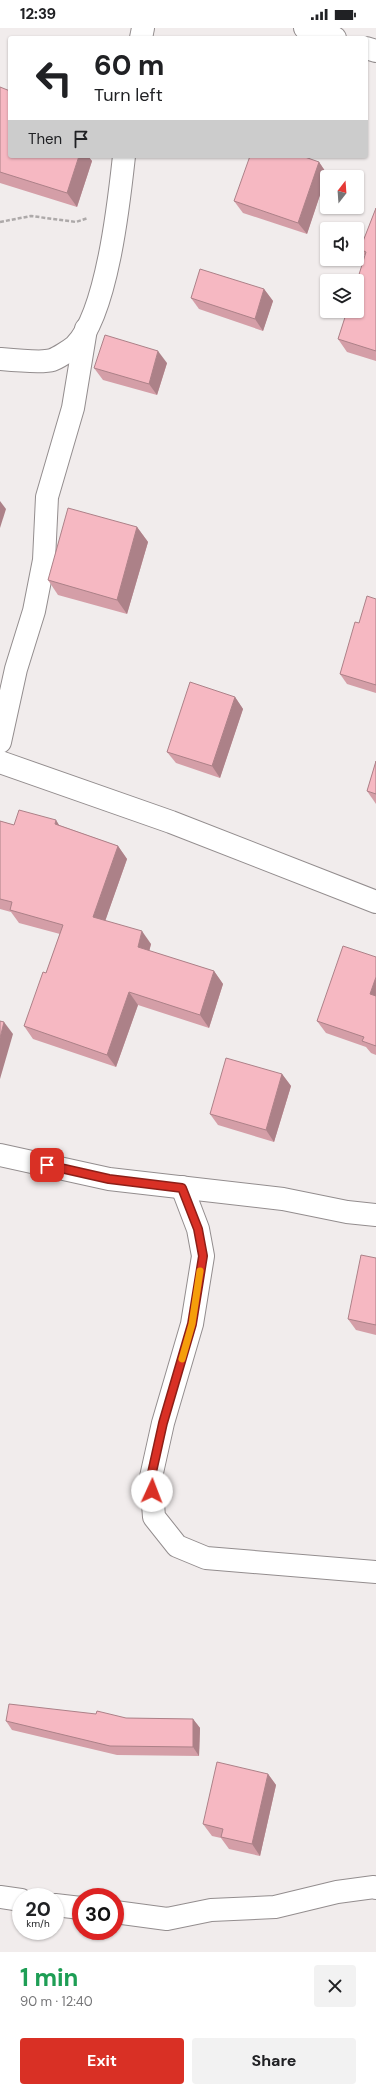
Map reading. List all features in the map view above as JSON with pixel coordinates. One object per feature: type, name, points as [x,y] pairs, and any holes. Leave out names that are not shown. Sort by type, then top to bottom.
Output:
[{"type":"street","points":[[305,28],[329,36]]},
{"type":"street","points":[[0,359],[51,360],[75,346],[86,330],[102,291],[118,208],[124,158]]},
{"type":"street","points":[[0,742],[16,669],[34,611],[44,560],[48,497],[73,408],[86,330]]},
{"type":"street","points":[[0,762],[171,822],[376,902]]},
{"type":"street","points":[[0,1155],[109,1179],[283,1199],[346,1212],[376,1215]]},
{"type":"street","points":[[182,1188],[198,1229],[203,1256],[192,1324],[163,1423],[151,1477],[154,1517],[177,1546],[206,1558],[376,1572]]},
{"type":"street","points":[[124,1913],[167,1919],[211,1910],[275,1907],[337,1892],[376,1888]]},
{"type":"street","points":[[0,1897],[12,1899]]},
{"type":"path","points":[[0,222],[31,216],[76,222],[118,208]]},
{"type":"building","points":[[0,87],[8,90],[8,158],[78,158],[67,193],[0,172]]},
{"type":"building","points":[[249,158],[308,158],[319,162],[298,223],[234,201]]},
{"type":"building","points":[[376,208],[376,351],[338,339],[345,318],[364,318],[364,274],[359,274],[362,266],[364,266],[366,252],[364,251],[364,239]]},
{"type":"building","points":[[200,269],[264,289],[255,319],[191,298]]},
{"type":"building","points":[[105,335],[158,351],[149,384],[94,368]]},
{"type":"building","points":[[68,508],[137,527],[117,600],[48,580]]},
{"type":"building","points":[[367,596],[376,599],[376,685],[340,674],[355,622],[359,623]]},
{"type":"building","points":[[190,682],[235,697],[212,766],[167,752]]},
{"type":"building","points":[[376,761],[376,794],[367,791]]},
{"type":"building","points":[[19,810],[56,820],[55,824],[118,846],[93,917],[142,931],[138,947],[214,971],[200,1015],[129,992],[107,1055],[24,1026],[43,972],[46,973],[63,925],[10,910],[12,902],[0,899],[0,821],[14,825]]},
{"type":"building","points":[[343,946],[376,957],[376,977],[370,994],[376,996],[376,1046],[362,1041],[364,1037],[317,1021]]},
{"type":"building","points":[[0,1021],[4,1022],[0,1038]]},
{"type":"building","points":[[226,1058],[282,1074],[266,1130],[210,1114]]},
{"type":"building","points":[[361,1255],[376,1258],[376,1325],[348,1319]]},
{"type":"building","points":[[9,1704],[96,1714],[97,1711],[126,1718],[193,1719],[193,1747],[110,1746],[6,1721]]},
{"type":"building","points":[[217,1762],[268,1774],[252,1844],[221,1837],[223,1829],[203,1824]]},
{"type":"slow traffic","points":[[182,1359],[192,1324],[200,1271]]},
{"type":"route","points":[[47,1165],[109,1179],[182,1188],[198,1229],[203,1256],[192,1324],[163,1423],[151,1477],[152,1491]]}]
